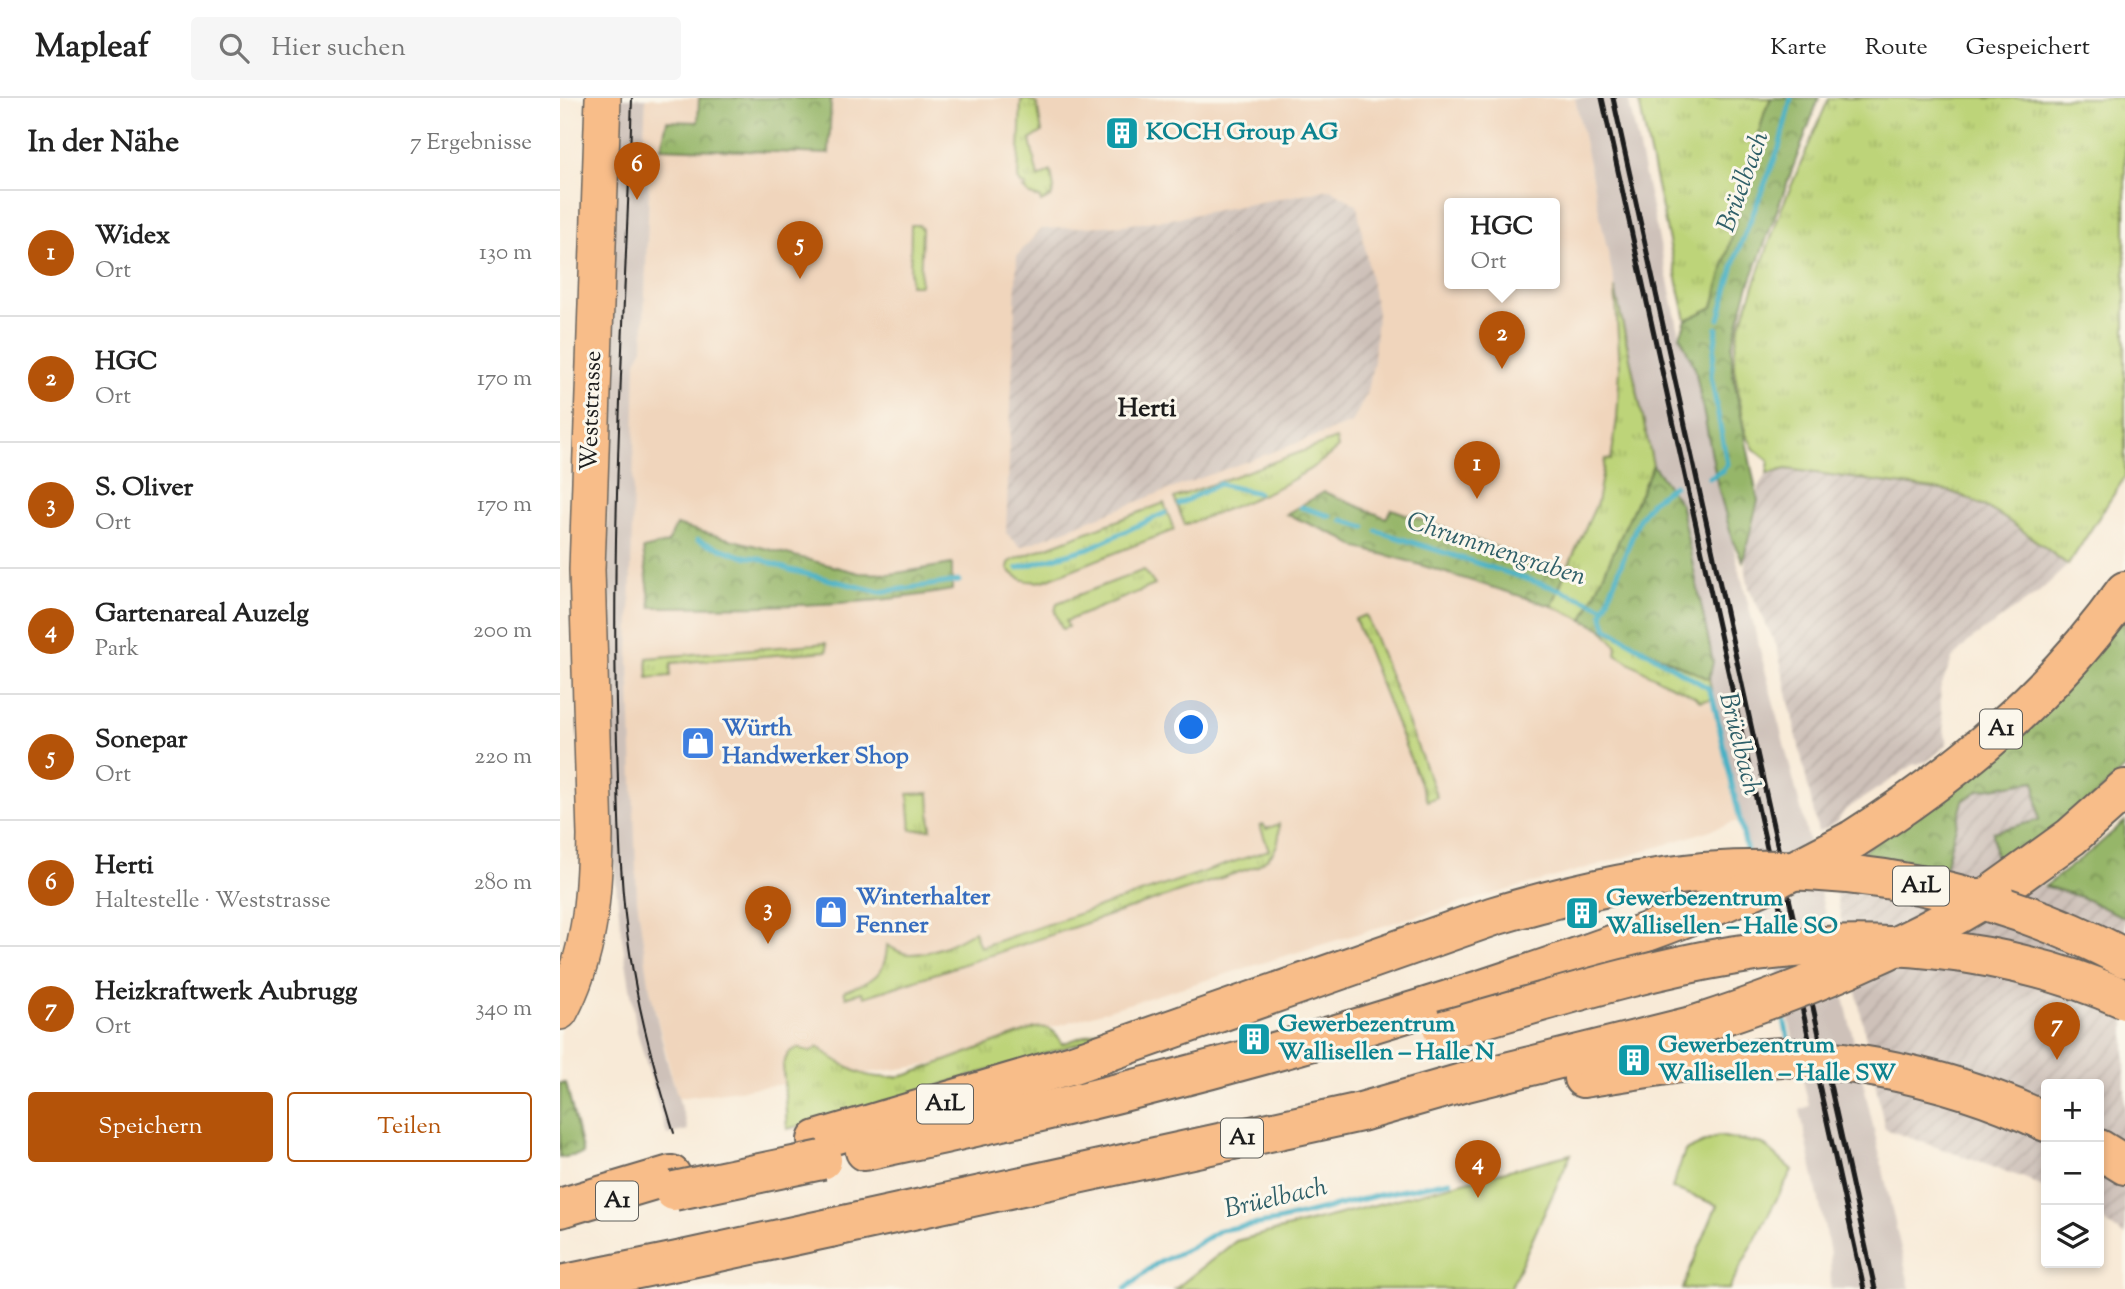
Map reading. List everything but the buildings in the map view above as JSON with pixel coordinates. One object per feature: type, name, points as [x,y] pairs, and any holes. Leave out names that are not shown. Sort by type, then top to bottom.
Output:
[{"type":"highway","name":"A1","points":[[560,1209],[820,1150],[1021,1118],[1096,1109],[1593,951],[1752,890],[1852,840],[1934,785],[2014,718],[2080,649],[2125,591]]},
{"type":"highway","name":"A1","points":[[560,1285],[1361,1112],[1462,1083],[1653,1037],[1714,1018],[1860,964],[1919,936],[1996,891],[2071,837],[2125,789]]},
{"type":"highway","name":"A1L","points":[[820,1150],[1494,916],[1605,886],[1672,875],[1727,870],[1785,870],[1893,880],[1963,895],[2011,910],[2053,925],[2125,958]]},
{"type":"highway","points":[[1096,1109],[1354,1054],[1661,970],[1769,950],[1855,945],[1949,951],[2026,966],[2125,999]]},
{"type":"highway","points":[[1361,1112],[1469,1103],[1610,1073],[1702,1061],[1802,1058],[1922,1077],[1970,1091],[2041,1120]]},
{"type":"highway","points":[[2104,1152],[2125,1166]]},
{"type":"main road","name":"Weststrasse","points":[[560,1012],[584,953],[594,880],[587,570],[603,98]]},
{"type":"shaded area","points":[[621,98],[646,98],[643,155],[649,190],[643,348],[636,361],[629,659],[637,899],[650,989],[667,1061],[688,1130],[667,1135],[637,1031],[613,858],[606,452]]},
{"type":"shaded area","points":[[646,98],[1575,98],[1653,465],[1583,620],[1709,679],[1744,819],[1633,855],[1406,919],[928,1065],[678,1098],[650,989],[637,899],[634,829],[629,659],[631,506],[636,361],[643,348],[649,190],[643,155]]},
{"type":"shaded area","points":[[1575,98],[1628,98],[1680,336],[1695,368],[1718,487],[1804,821],[1910,1289],[1831,1289],[1830,1253],[1800,1110],[1809,1106],[1709,679],[1713,662],[1680,503],[1653,465]]},
{"type":"shaded area","points":[[1330,189],[1357,205],[1377,313],[1374,361],[1366,395],[1352,423],[1021,547],[1006,533],[1017,256],[1041,229],[1123,225],[1170,219]]},
{"type":"shaded area","points":[[1786,469],[1948,491],[1966,496],[1986,506],[2068,565],[2038,593],[1969,641],[1952,659],[1940,689],[1947,745],[1927,761],[1913,765],[1845,810],[1837,822],[1818,832],[1777,647],[1749,588],[1746,573],[1745,556],[1757,513],[1759,487],[1767,474]]},
{"type":"shaded area","points":[[2036,781],[2039,820],[1997,872],[2081,897],[2125,918],[2125,1236],[2104,1221],[2104,1079],[2041,1079],[2041,1186],[1885,1129],[1834,885],[1856,851],[1945,867],[1963,801],[1979,790]]},
{"type":"green space","points":[[699,98],[831,98],[829,154],[661,148],[667,121],[698,122]]},
{"type":"green space","points":[[1638,98],[1771,98],[1765,111],[1713,307],[1686,320]]},
{"type":"green space","points":[[1771,98],[1819,98],[1748,288],[1732,346],[1732,370],[1758,501],[1743,561],[1733,542],[1718,487],[1695,368],[1680,336],[1686,320],[1713,307],[1765,111]]},
{"type":"green space","points":[[1829,98],[2125,98],[2125,477],[2068,565],[1996,513],[1948,491],[1786,469],[1767,474],[1769,461],[1754,449],[1746,434],[1734,368],[1739,328],[1782,207]]},
{"type":"green space","points":[[1028,99],[1037,104],[1042,132],[1030,140],[1038,178],[1051,171],[1054,190],[1051,197],[1041,202],[1040,198],[1030,195],[1023,188],[1026,188],[1026,185],[1021,184],[1018,179],[1021,100]]},
{"type":"green space","points":[[911,225],[919,225],[922,229],[920,285],[910,285]]},
{"type":"green space","points":[[1615,288],[1653,465],[1583,620],[1552,606],[1597,503],[1605,459],[1611,460],[1620,368]]},
{"type":"green space","points":[[1336,439],[1338,448],[1303,474],[1246,502],[1185,525],[1174,498]]},
{"type":"green space","points":[[1653,465],[1680,503],[1713,662],[1709,679],[1583,620]]},
{"type":"green space","points":[[1324,492],[1386,518],[1392,509],[1565,573],[1552,606],[1358,548],[1338,536],[1286,514]]},
{"type":"green space","points":[[1164,503],[1174,530],[1043,581],[1024,580],[1008,569],[1013,560]]},
{"type":"green space","points":[[676,525],[859,573],[891,574],[952,564],[952,590],[840,603],[651,607],[643,549],[668,543]]},
{"type":"green space","points":[[1144,570],[1155,585],[1066,621],[1068,627],[1062,629],[1055,612],[1057,603]]},
{"type":"green space","points":[[2125,613],[2125,768],[2068,821],[1997,872],[1993,832],[2039,820],[2035,781],[1979,790],[1963,801],[1945,867],[1861,854]]},
{"type":"green space","points":[[1366,615],[1437,797],[1427,801],[1355,619]]},
{"type":"green space","points":[[1602,629],[1709,679],[1713,699],[1700,701],[1616,654],[1617,646]]},
{"type":"green space","points":[[826,643],[827,651],[671,663],[670,676],[648,678],[647,658]]},
{"type":"green space","points":[[929,793],[931,829],[911,830],[908,794]]},
{"type":"green space","points":[[2125,821],[2125,918],[2081,897],[2045,886],[2097,846]]},
{"type":"green space","points":[[1279,824],[1279,838],[1275,849],[1257,866],[886,990],[864,997],[862,992],[846,997],[844,991],[862,984],[880,971],[887,945],[903,953],[917,954],[943,947],[974,931],[980,947],[1269,850],[1260,826],[1264,825],[1266,829]]},
{"type":"green space","points":[[1161,1009],[1117,1032],[787,1129],[783,1064],[789,1052],[799,1048],[811,1052],[818,1047],[859,1073],[893,1077],[907,1075],[1035,1028],[1052,1030],[1062,1044]]},
{"type":"green space","points":[[560,1083],[566,1083],[583,1154],[560,1158]]},
{"type":"green space","points":[[1718,1136],[1763,1144],[1792,1170],[1729,1289],[1682,1289],[1717,1205],[1672,1188],[1685,1151]]},
{"type":"green space","points":[[1571,1154],[1510,1289],[1175,1289],[1236,1241]]},
{"type":"waterway","name":"Brüelbach","points":[[1719,319],[1737,254],[1779,148],[1791,98]]},
{"type":"waterway","name":"Brüelbach","points":[[1709,478],[1723,470],[1727,464],[1711,376],[1717,328]]},
{"type":"waterway","name":"Chrummengraben","points":[[1179,504],[1219,484],[1258,493]]},
{"type":"waterway","name":"Brüelbach","points":[[1674,485],[1651,502],[1639,519],[1602,614],[1607,628],[1708,688],[1713,699],[1748,856]]},
{"type":"waterway","name":"Chrummengraben","points":[[1301,507],[1330,516]]},
{"type":"waterway","name":"Chrummengraben","points":[[1018,568],[1089,548],[1165,513]]},
{"type":"waterway","name":"Chrummengraben","points":[[1342,520],[1365,527]]},
{"type":"waterway","name":"Chrummengraben","points":[[1377,531],[1558,589],[1604,607]]},
{"type":"waterway","name":"Chrummengraben","points":[[697,540],[790,570],[880,592],[959,581]]},
{"type":"waterway","name":"Brüelbach","points":[[1758,903],[1766,938]]},
{"type":"waterway","name":"Brüelbach","points":[[1782,1009],[1789,1043]]},
{"type":"waterway","name":"Brüelbach","points":[[1125,1289],[1156,1264],[1220,1230],[1277,1221],[1379,1195],[1450,1181]]},
{"type":"tram line","points":[[632,98],[615,582],[620,848],[626,927],[638,999],[674,1133]]},
{"type":"railway","points":[[1602,98],[1864,1289]]},
{"type":"railway","points":[[1613,98],[1875,1289]]},
{"type":"place","name":"KOCH Group AG","points":[[1122,133]]},
{"type":"place","name":"Herti","points":[[637,200]]},
{"type":"place","name":"Sonepar","points":[[800,279]]},
{"type":"place","name":"HGC","points":[[1502,369]]},
{"type":"place","name":"Widex","points":[[1477,499]]},
{"type":"place","name":"Würth Handwerker Shop","points":[[698,743]]},
{"type":"place","name":"Winterhalter Fenner","points":[[831,912]]},
{"type":"place","name":"Gewerbezentrum Wallisellen – Halle SO","points":[[1582,913]]},
{"type":"place","name":"S. Oliver","points":[[768,944]]},
{"type":"place","name":"Gewerbezentrum Wallisellen – Halle N","points":[[1254,1039]]},
{"type":"place","name":"Gewerbezentrum Wallisellen – Halle SW","points":[[1634,1060]]},
{"type":"place","name":"Heizkraftwerk Aubrugg","points":[[2057,1060]]},
{"type":"place","name":"Gartenareal Auzelg","points":[[1478,1198]]},
{"type":"district","name":"Herti","points":[[1147,409]]}]
